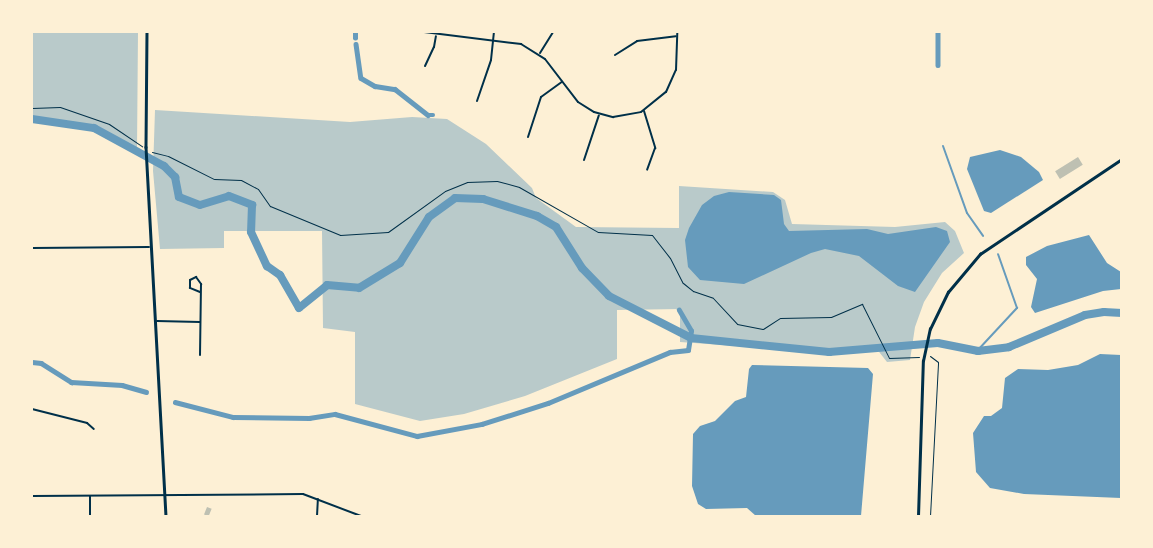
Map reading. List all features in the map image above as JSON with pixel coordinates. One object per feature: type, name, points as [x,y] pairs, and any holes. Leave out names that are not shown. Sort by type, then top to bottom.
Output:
[{"type":"main road","points":[[147,32],[147,176],[166,516]]},
{"type":"main road","points":[[918,516],[923,361],[930,329],[948,292],[980,254],[1122,159]]},
{"type":"street","points":[[424,32],[522,44],[539,54],[578,102],[599,114],[626,116],[644,110],[663,96],[674,78],[677,32]]},
{"type":"street","points":[[477,101],[491,60],[494,32]]},
{"type":"street","points":[[539,54],[553,32]]},
{"type":"street","points":[[425,65],[435,47],[436,35]]},
{"type":"street","points":[[615,55],[648,38],[677,36]]},
{"type":"street","points":[[528,137],[541,97],[562,82]]},
{"type":"street","points":[[644,110],[655,144],[654,157],[647,170]]},
{"type":"street","points":[[584,160],[599,114]]},
{"type":"street","points":[[32,248],[151,247]]},
{"type":"street","points":[[200,292],[200,355]]},
{"type":"street","points":[[156,321],[200,322]]},
{"type":"street","points":[[32,409],[87,423],[94,429]]},
{"type":"street","points":[[32,496],[303,494],[361,516]]},
{"type":"street","points":[[90,495],[90,516]]},
{"type":"street","points":[[317,516],[318,498]]},
{"type":"path","points":[[32,108],[60,107],[109,124],[155,154],[167,156],[214,179],[241,180],[258,189],[270,206],[340,235],[388,232],[445,191],[467,183],[497,181],[519,187],[598,232],[652,235],[670,258],[683,284],[715,299],[737,324],[763,329],[780,317],[831,317],[862,304],[886,353],[893,359],[917,357]]},
{"type":"path","points":[[930,516],[938,362],[931,356]]},
{"type":"shaded area","points":[[32,32],[138,32],[137,149],[99,127],[32,116]]},
{"type":"shaded area","points":[[155,110],[350,122],[412,117],[447,119],[486,144],[532,188],[536,198],[576,227],[679,228],[679,186],[773,192],[785,200],[792,224],[895,227],[945,222],[955,231],[964,253],[942,273],[924,302],[915,327],[910,360],[887,362],[876,348],[832,353],[680,342],[680,309],[617,310],[617,359],[525,396],[464,414],[420,421],[355,404],[355,332],[323,328],[322,231],[224,231],[224,248],[160,249],[153,171]]},
{"type":"water","points":[[1000,150],[1021,157],[1039,172],[1043,180],[991,213],[984,211],[967,169],[970,157]]},
{"type":"water","points":[[729,192],[774,195],[781,200],[784,224],[789,231],[867,229],[888,234],[936,227],[947,231],[950,242],[915,292],[898,286],[859,256],[825,249],[744,284],[700,280],[688,267],[685,240],[702,205],[714,196]]},
{"type":"water","points":[[1089,235],[1107,263],[1121,272],[1121,289],[1103,291],[1035,313],[1031,307],[1037,279],[1026,265],[1026,257],[1047,246]]},
{"type":"water","points":[[1100,354],[1121,355],[1121,498],[1024,494],[990,488],[976,472],[973,433],[984,416],[991,416],[1002,408],[1005,378],[1018,369],[1048,370],[1078,365]]},
{"type":"water","points":[[752,365],[868,368],[873,374],[861,516],[756,516],[747,508],[706,509],[698,504],[692,486],[693,434],[700,426],[715,421],[735,401],[746,397],[749,369]]},
{"type":"building","points":[[1078,157],[1083,165],[1060,179],[1055,171]]},
{"type":"building","points":[[207,507],[212,509],[209,516],[204,514]]},
{"type":"waterway","points":[[355,32],[355,38]]},
{"type":"waterway","points":[[938,32],[938,65]]},
{"type":"waterway","points":[[356,44],[361,78],[375,86],[395,89],[428,115],[433,115]]},
{"type":"waterway","points":[[32,119],[94,128],[164,166],[175,177],[179,197],[200,205],[229,196],[252,205],[251,232],[267,266],[280,275],[299,308],[327,285],[359,288],[400,263],[429,217],[455,198],[483,199],[537,216],[556,227],[582,268],[609,296],[691,338],[829,352],[938,343],[978,351],[1009,347],[1085,315],[1122,313]]},
{"type":"waterway","points":[[943,146],[967,213],[983,236]]},
{"type":"waterway","points":[[977,351],[1017,308],[998,254]]},
{"type":"waterway","points":[[175,402],[233,417],[309,418],[335,414],[417,436],[482,424],[548,403],[670,352],[688,350],[691,331],[679,310]]},
{"type":"waterway","points":[[32,362],[41,363],[71,382],[122,385],[146,392]]}]
